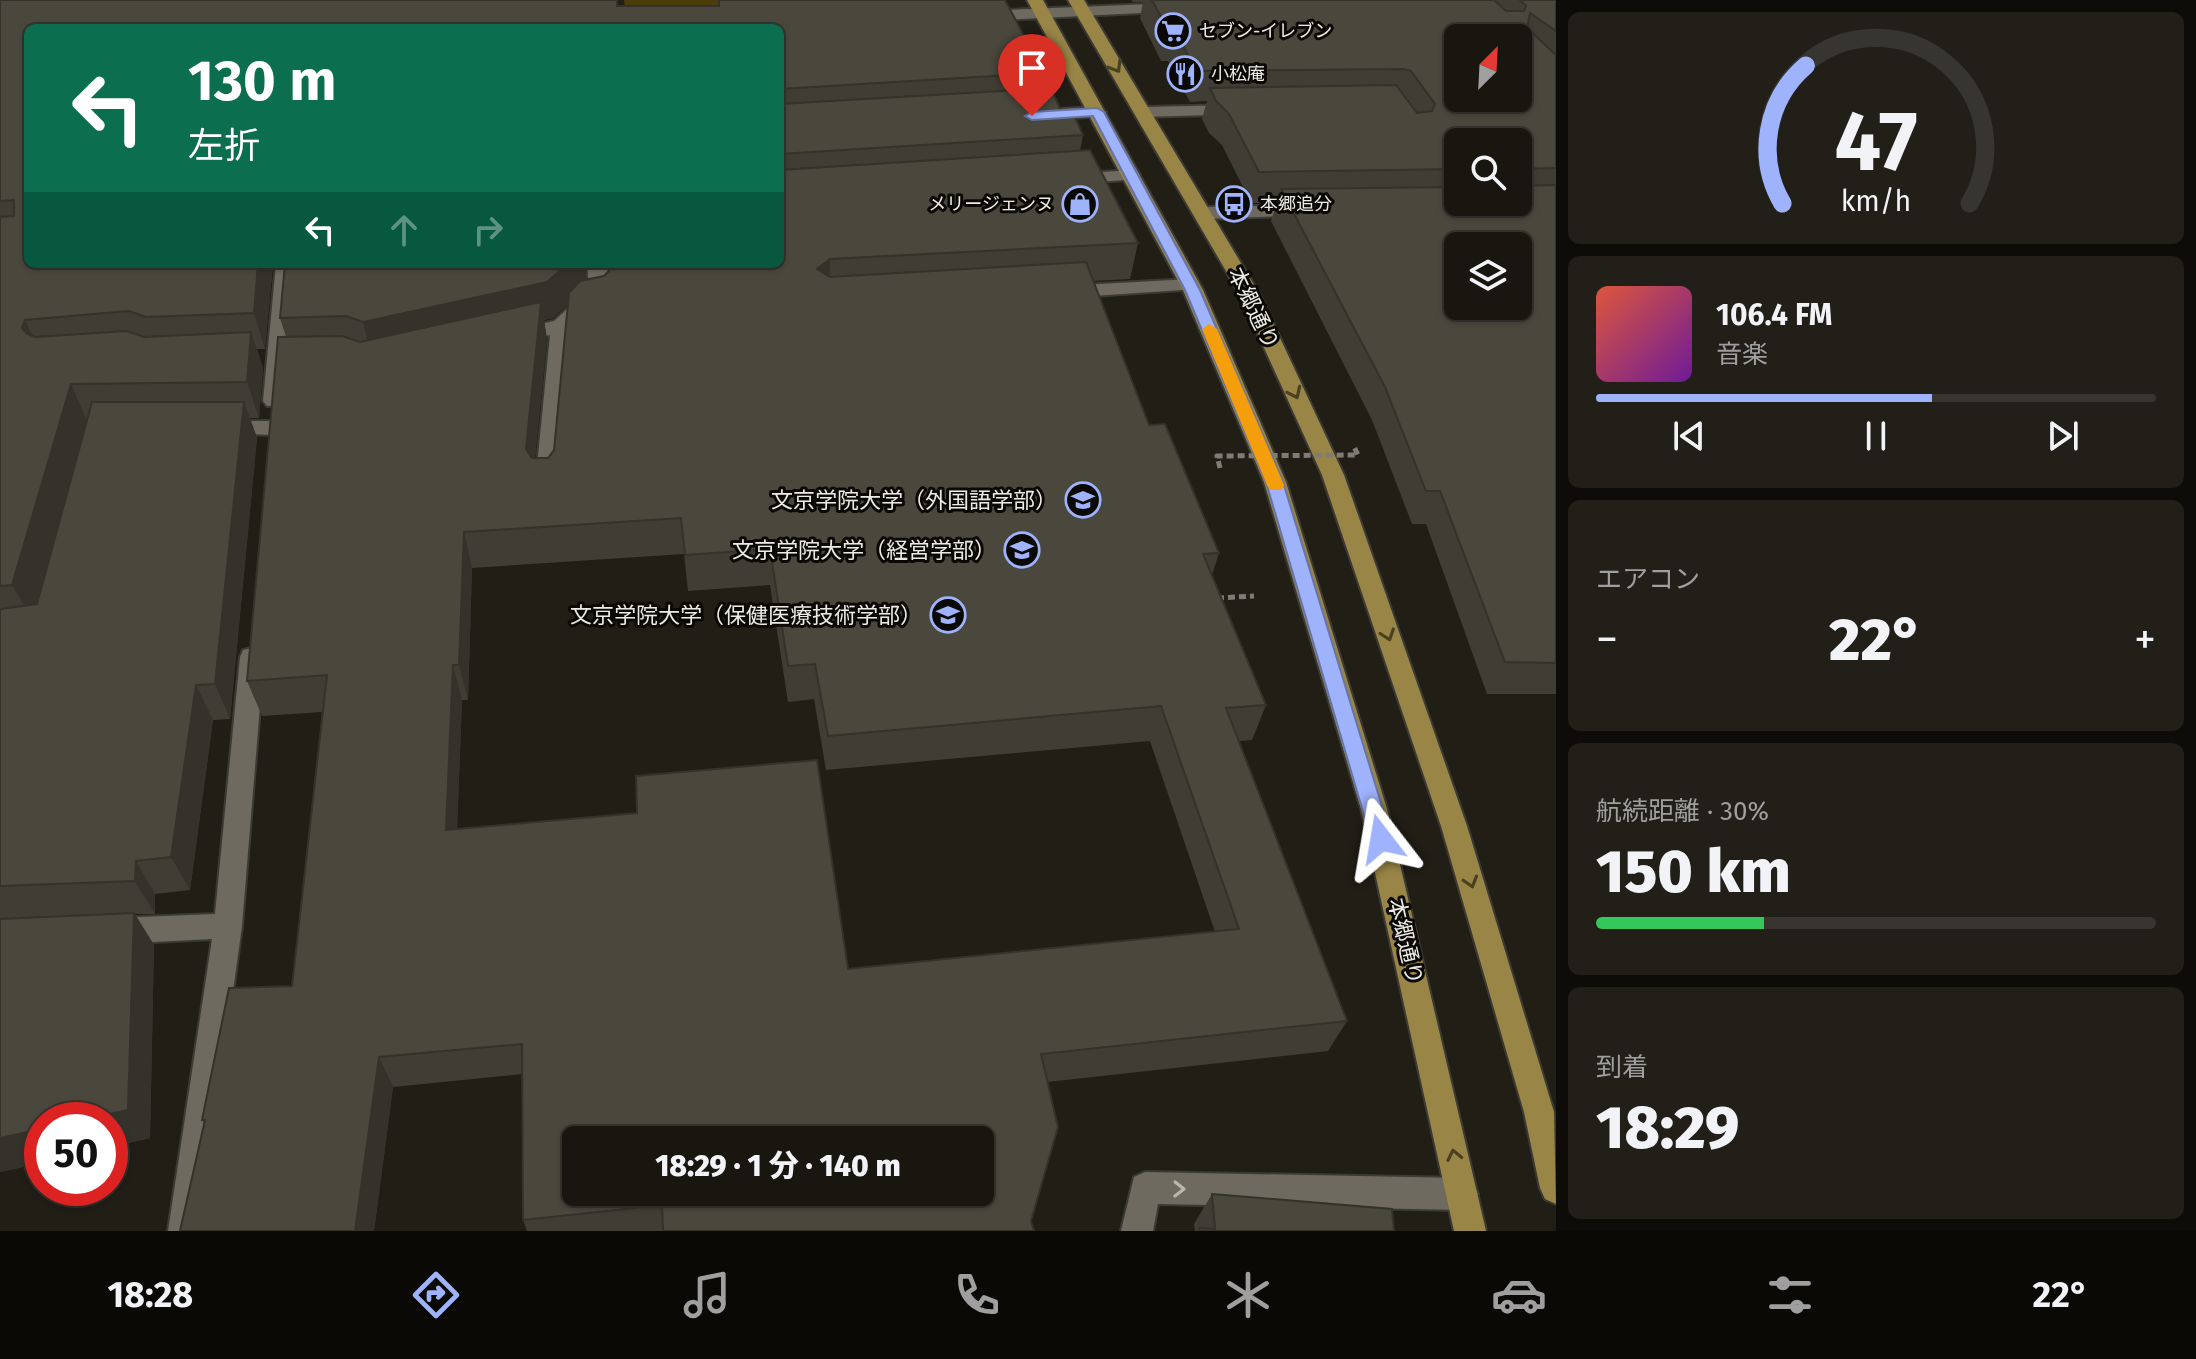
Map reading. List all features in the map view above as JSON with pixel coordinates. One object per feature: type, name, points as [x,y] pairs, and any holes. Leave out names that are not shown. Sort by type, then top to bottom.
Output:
[{"type":"main road","name":"本郷通り","points":[[1080,6],[1250,295],[1333,475],[1454,826],[1539,1112],[1556,1188]]},
{"type":"main road","name":"本郷通り","points":[[1040,7],[1190,285],[1275,482],[1374,809],[1470,1231]]},
{"type":"street","points":[[963,17],[1040,7],[1196,7]]},
{"type":"street","points":[[1143,112],[1256,110]]},
{"type":"street","points":[[1016,117],[1097,112]]},
{"type":"street","points":[[1049,180],[1131,175]]},
{"type":"street","points":[[1204,213],[1319,211]]},
{"type":"street","points":[[269,459],[271,361],[285,268]]},
{"type":"street","points":[[487,342],[561,326],[576,311],[600,305],[597,268]]},
{"type":"street","points":[[1043,293],[1190,285]]},
{"type":"street","points":[[546,486],[561,326]]},
{"type":"street","points":[[271,361],[303,364]]},
{"type":"street","points":[[208,428],[272,428]]},
{"type":"street","points":[[184,1231],[228,926],[254,630]]},
{"type":"street","points":[[91,932],[228,926]]},
{"type":"street","points":[[1137,1231],[1145,1188],[1462,1194]]},
{"type":"path","points":[[1220,468],[1217,456],[1358,455],[1353,445]]},
{"type":"path","points":[[1212,599],[1254,596]]},
{"type":"shaded area","points":[[624,0],[750,0],[645,24],[627,24]]},
{"type":"building","points":[[0,0],[617,0],[617,6],[719,6],[719,0],[1005,0],[1044,73],[784,89],[784,24],[24,24],[24,268],[258,268],[254,313],[146,317],[129,311],[25,320],[22,328],[35,337],[127,331],[144,337],[251,332],[247,382],[71,384],[12,585],[0,586],[0,217],[14,216],[14,200],[0,201]]},
{"type":"building","points":[[1152,0],[1494,0],[1506,11],[1524,11],[1526,6],[1520,0],[1556,0],[1556,31],[1530,13],[1528,24],[1444,24],[1444,112],[1532,112],[1532,33],[1556,55],[1556,168],[1532,169],[1532,128],[1444,128],[1444,169],[1259,172],[1229,114],[1216,101],[1210,88],[1396,85],[1417,113],[1432,111],[1435,104],[1411,71],[1403,69],[1197,71],[1174,30],[1168,30]]},
{"type":"building","points":[[1051,88],[1061,111],[1072,110],[1083,135],[784,154],[784,104]]},
{"type":"building","points":[[1090,150],[1138,243],[830,259],[817,269],[830,277],[1086,262],[1149,425],[1165,424],[1219,553],[1203,554],[1266,705],[1226,708],[1347,1021],[1041,1054],[1058,1127],[1031,1221],[1034,1231],[663,1231],[662,1206],[994,1206],[994,1126],[562,1126],[562,1206],[653,1206],[523,1220],[522,1044],[379,1057],[355,1231],[180,1231],[205,1120],[202,1120],[229,988],[292,986],[327,675],[247,681],[278,337],[342,336],[360,342],[541,302],[526,449],[532,458],[548,458],[554,450],[569,293],[580,281],[604,276],[609,268],[784,268],[784,170]],"holes":[[[681,518],[685,555],[770,549],[788,666],[815,664],[828,736],[1161,706],[1239,929],[848,969],[817,760],[636,776],[637,813],[446,830],[453,665],[459,665],[464,532]]]},
{"type":"building","points":[[1556,185],[1556,663],[1505,662],[1440,491],[1426,491],[1385,387],[1281,189],[1444,187],[1444,216],[1532,216],[1532,186]]},
{"type":"building","points":[[285,268],[565,268],[547,282],[363,322],[346,316],[280,318]]},
{"type":"building","points":[[92,402],[244,402],[215,684],[196,685],[171,857],[136,861],[135,881],[0,886],[0,609],[37,604]]},
{"type":"building","points":[[134,913],[128,1110],[128,1102],[24,1102],[24,1133],[0,1138],[0,919]]},
{"type":"building","points":[[1212,1194],[1392,1209],[1394,1231],[1199,1231],[1199,1228],[1215,1229]]},
{"type":"slow traffic","points":[[1209,329],[1276,485]]},
{"type":"place","name":"セブン-イレブン","points":[[1173,31]]},
{"type":"place","name":"小松庵","points":[[1185,74]]},
{"type":"place","name":"メリージェンヌ","points":[[1080,204]]},
{"type":"place","name":"本郷追分","points":[[1234,204]]},
{"type":"place","name":"文京学院大学（外国語学部）","points":[[1083,500]]},
{"type":"place","name":"文京学院大学（経営学部）","points":[[1022,550]]},
{"type":"place","name":"文京学院大学（保健医療技術学部）","points":[[948,615]]},
{"type":"route","points":[[1032,116],[1097,112],[1193,290],[1275,482],[1381,839]]}]
